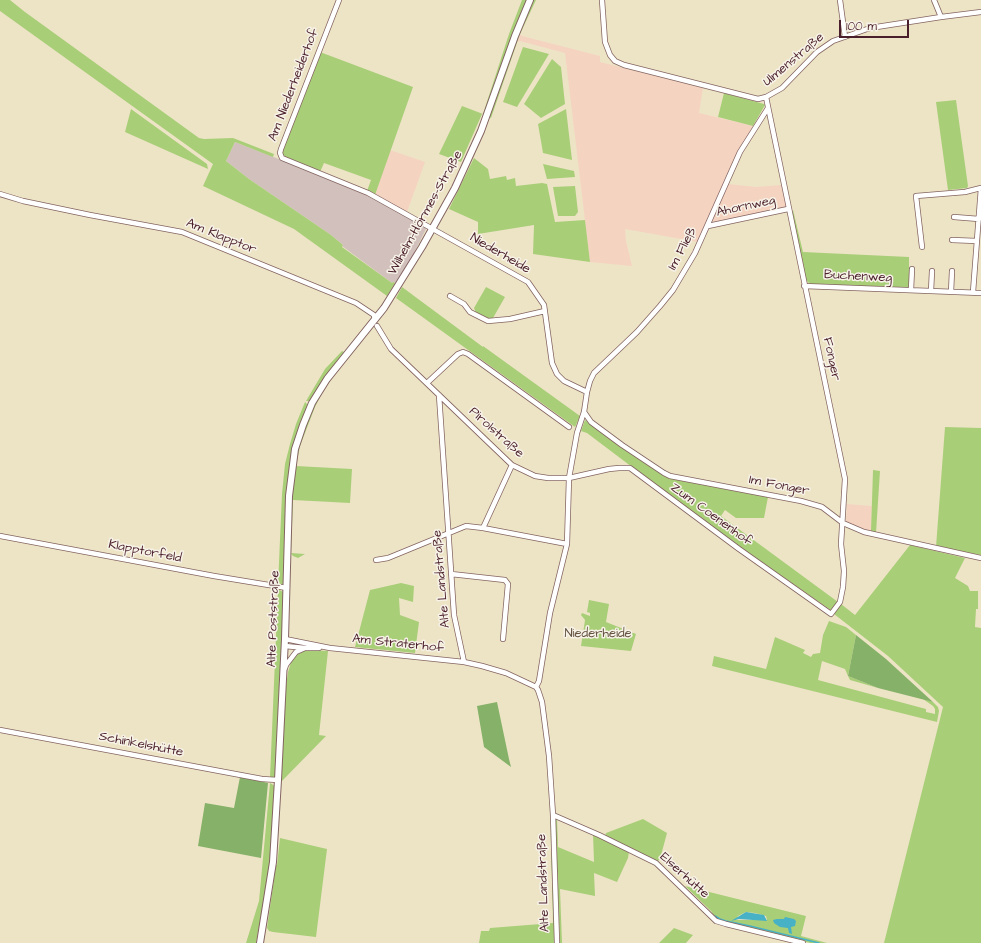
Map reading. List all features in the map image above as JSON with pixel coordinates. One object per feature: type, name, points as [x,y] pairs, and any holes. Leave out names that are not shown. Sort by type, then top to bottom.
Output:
[{"type":"street","name":"Am Niederheiderhof","points":[[339,0],[280,151],[281,156],[284,160],[364,191],[432,229]]},
{"type":"street","name":"Wilhelm-Hörmes-Straße","points":[[376,323],[455,188],[479,136],[515,36],[530,0]]},
{"type":"street","name":"Ulmenstraße","points":[[602,0],[605,42],[610,55],[615,60],[624,65],[758,98],[766,98],[782,88],[817,52],[833,41],[870,28],[981,12]]},
{"type":"street","points":[[840,0],[845,37]]},
{"type":"street","points":[[934,0],[941,17]]},
{"type":"street","points":[[766,98],[768,108]]},
{"type":"street","name":"Fonger","points":[[768,108],[845,479],[841,544],[844,571],[843,587],[840,602],[831,614]]},
{"type":"street","name":"Im Fließ","points":[[587,392],[594,373],[637,332],[673,290],[695,253],[740,152],[768,108]]},
{"type":"street","points":[[922,247],[916,196],[965,192],[981,188],[973,292]]},
{"type":"street","name":"Am Klapptor","points":[[0,194],[23,201],[90,215],[182,232],[356,303],[374,315],[376,323]]},
{"type":"street","name":"Ahornweg","points":[[708,226],[788,209]]},
{"type":"street","points":[[954,218],[979,219]]},
{"type":"street","name":"Niederheide","points":[[432,229],[528,282],[544,305],[552,363],[557,374],[564,381],[587,392]]},
{"type":"street","points":[[952,240],[977,241]]},
{"type":"street","name":"Buchenweg","points":[[911,290],[912,269]]},
{"type":"street","points":[[931,291],[932,271]]},
{"type":"street","points":[[951,292],[952,271]]},
{"type":"street","name":"Buchenweg","points":[[804,286],[981,293]]},
{"type":"street","points":[[450,296],[464,304],[470,312],[488,321],[510,319],[545,311]]},
{"type":"street","points":[[376,323],[391,349],[439,395]]},
{"type":"street","name":"Alte Poststraße","points":[[260,943],[273,862],[285,643],[289,496],[295,449],[312,403],[326,379],[376,323]]},
{"type":"street","points":[[428,383],[458,354],[463,352],[468,354],[569,427]]},
{"type":"street","points":[[464,662],[501,672],[536,687],[539,682],[550,613],[566,544],[569,478],[577,433],[584,412],[587,392]]},
{"type":"street","name":"Pirolstraße","points":[[439,395],[512,465],[534,476],[569,478]]},
{"type":"street","name":"Alte Landstraße","points":[[439,395],[454,616],[464,662]]},
{"type":"street","name":"Im Fonger","points":[[584,412],[591,422],[670,476],[801,500],[822,507],[843,523],[864,532],[981,558]]},
{"type":"street","points":[[483,528],[512,465]]},
{"type":"street","name":"Zum Coenenhof","points":[[569,478],[620,468],[630,468],[660,492],[831,614]]},
{"type":"street","points":[[376,560],[388,558],[466,526],[566,544]]},
{"type":"street","name":"Klapptorfeld","points":[[0,536],[214,576],[287,588]]},
{"type":"street","points":[[451,574],[505,580],[508,584],[503,639]]},
{"type":"street","name":"Am Straterhof","points":[[285,643],[306,648],[330,648]]},
{"type":"street","name":"Am Straterhof","points":[[285,643],[464,662]]},
{"type":"street","points":[[283,684],[286,665],[296,652],[306,648]]},
{"type":"street","name":"Alte Landstraße","points":[[536,687],[542,702],[549,756],[553,815],[557,943]]},
{"type":"street","name":"Schinkelshütte","points":[[0,730],[262,779],[278,780]]},
{"type":"street","name":"Elserhütte","points":[[553,815],[599,834],[656,863],[716,921],[803,943]]},
{"type":"shaded area","points":[[520,34],[522,36],[600,56],[600,62],[703,88],[699,113],[753,126],[728,174],[698,242],[625,229],[626,241],[632,266],[590,262],[565,53],[520,41],[517,42]]},
{"type":"shaded area","points":[[235,142],[361,191],[427,227],[411,259],[395,283],[392,283],[342,246],[343,245],[331,235],[249,179],[226,161]]},
{"type":"shaded area","points":[[390,150],[425,162],[407,212],[375,195]]},
{"type":"shaded area","points":[[728,184],[756,187],[781,185],[786,206],[784,209],[714,223],[712,221]]},
{"type":"shaded area","points":[[846,504],[872,506],[871,531],[846,522]]},
{"type":"green space","points":[[0,0],[10,0],[199,138],[233,138],[274,154],[273,157],[235,142],[226,161],[249,179],[331,235],[343,245],[342,247],[392,283],[395,283],[387,296],[294,229],[203,186],[213,164],[0,11]]},
{"type":"green space","points":[[522,0],[527,0],[511,39],[485,115],[482,114],[461,162],[439,154],[462,106],[483,114],[509,34]]},
{"type":"green space","points":[[534,0],[536,0],[520,34],[491,118],[489,117],[516,41]]},
{"type":"green space","points":[[523,47],[549,54],[517,107],[503,102]]},
{"type":"green space","points":[[320,52],[413,87],[375,195],[367,191],[371,180],[324,163],[320,172],[282,157],[281,154]]},
{"type":"green space","points":[[552,59],[561,67],[565,104],[541,118],[524,104]]},
{"type":"green space","points":[[724,93],[765,105],[753,126],[718,117]]},
{"type":"green space","points":[[956,100],[968,186],[967,188],[948,190],[936,102]]},
{"type":"green space","points":[[131,109],[207,164],[208,169],[125,132]]},
{"type":"green space","points":[[566,109],[572,160],[543,153],[538,124]]},
{"type":"green space","points":[[474,158],[488,169],[490,179],[506,176],[507,180],[515,178],[516,186],[542,183],[547,184],[555,222],[585,220],[590,262],[533,254],[534,225],[478,234],[478,222],[449,209]]},
{"type":"green space","points":[[543,164],[574,171],[575,177],[547,179]]},
{"type":"green space","points":[[575,186],[578,212],[575,216],[558,216],[553,187]]},
{"type":"green space","points":[[793,210],[803,252],[909,257],[909,268],[911,268],[910,286],[908,288],[810,284],[806,280],[792,213]]},
{"type":"green space","points":[[402,287],[580,416],[575,427],[396,298]]},
{"type":"green space","points":[[486,287],[505,297],[493,318],[487,319],[476,313],[474,308]]},
{"type":"green space","points":[[365,336],[324,389],[315,407],[300,446],[296,466],[352,469],[350,503],[293,500],[291,553],[305,554],[298,558],[293,556],[290,552],[292,492],[297,453],[314,405],[326,385],[342,363]]},
{"type":"green space","points":[[342,351],[344,352],[329,371],[310,401],[306,401],[325,369]]},
{"type":"green space","points":[[305,402],[308,405],[298,431],[291,458],[287,492],[283,584],[278,585],[282,494],[285,464],[296,424]]},
{"type":"green space","points":[[585,420],[670,478],[768,497],[764,518],[736,518],[725,510],[721,516],[838,602],[832,611],[710,526],[587,433],[581,431]]},
{"type":"green space","points":[[945,427],[981,428],[981,555],[936,547]]},
{"type":"green space","points":[[873,470],[880,471],[876,533],[871,531]]},
{"type":"green space","points":[[910,545],[965,558],[955,578],[968,586],[970,591],[978,591],[978,609],[976,609],[975,627],[981,628],[981,943],[884,943],[943,707],[888,656],[834,614],[841,604],[855,615]]},
{"type":"green space","points":[[401,583],[414,586],[413,602],[399,598],[400,615],[419,622],[415,653],[355,647],[370,590]]},
{"type":"green space","points":[[278,589],[283,592],[282,636],[275,777],[270,777]]},
{"type":"green space","name":"Niederheide","points":[[589,600],[609,604],[606,622],[636,634],[631,651],[581,646],[585,620],[581,615],[582,613],[590,616],[590,613],[587,612]]},
{"type":"green space","points":[[829,621],[846,627],[856,635],[848,676],[845,669],[822,661],[818,680],[926,709],[926,712],[935,714],[935,709],[933,706],[923,699],[933,702],[938,707],[939,711],[937,722],[712,666],[714,656],[766,669],[775,637],[805,650],[803,653],[811,657],[813,654],[820,653],[823,635]]},
{"type":"green space","points":[[856,635],[886,659],[933,702],[878,688],[848,676]]},
{"type":"green space","points":[[307,650],[328,651],[319,735],[326,736],[281,782],[285,694],[288,672],[292,659],[296,654]]},
{"type":"green space","points":[[848,676],[878,688],[850,680]]},
{"type":"green space","points":[[497,702],[511,767],[484,747],[477,706]]},
{"type":"green space","points":[[240,777],[268,783],[261,858],[198,846],[205,803],[234,808]]},
{"type":"green space","points":[[270,783],[275,786],[272,843],[268,879],[256,943],[246,943],[259,901]]},
{"type":"green space","points":[[550,810],[555,943],[479,943],[481,931],[489,931],[490,928],[553,923]]},
{"type":"green space","points":[[557,818],[558,847],[594,862],[593,834],[629,851],[628,858],[617,882],[594,873],[595,896],[560,889],[562,943],[560,943],[555,822]]},
{"type":"green space","points":[[643,819],[667,833],[660,859],[658,861],[605,836],[606,833]]},
{"type":"green space","points":[[280,838],[327,849],[316,937],[273,932],[269,931],[267,928]]},
{"type":"green space","points":[[685,886],[806,916],[801,936],[827,943],[810,943],[720,920],[713,916],[712,912]],"holes":[[[746,912],[766,916],[767,920],[736,920],[738,916]]]},
{"type":"green space","points":[[674,928],[693,935],[686,943],[659,943]]},
{"type":"water","points":[[746,912],[764,915],[767,921],[739,919],[731,921]]},
{"type":"water","points":[[785,917],[796,921],[795,926],[791,927],[792,934],[789,933],[788,928],[780,927],[774,923],[773,920],[784,919]]},
{"type":"waterway","points":[[715,916],[726,921],[819,943]]}]
